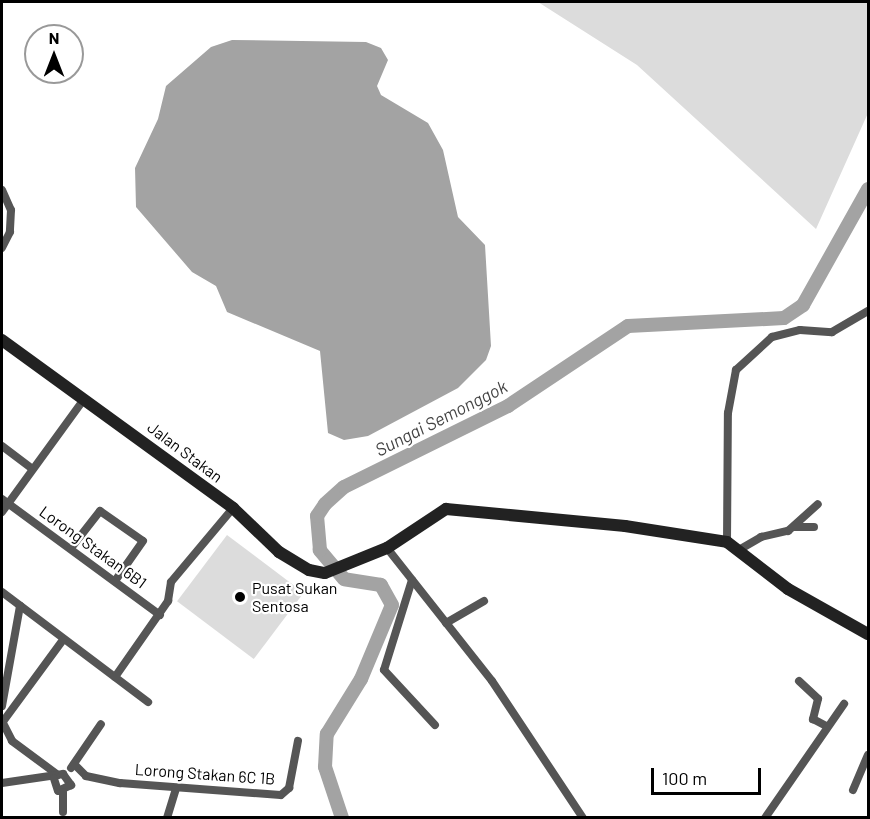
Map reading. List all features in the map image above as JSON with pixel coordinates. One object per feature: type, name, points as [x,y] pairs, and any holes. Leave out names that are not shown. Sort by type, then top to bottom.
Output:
[{"type":"main road","name":"Jalan Stakan","points":[[2,340],[233,508],[279,552],[309,570],[325,573],[387,548],[446,509],[625,526],[727,542]]},
{"type":"main road","points":[[727,542],[788,589],[868,634]]},
{"type":"street","points":[[2,190],[11,210],[10,232],[2,248]]},
{"type":"street","points":[[727,542],[728,413],[736,369],[772,337],[800,330],[832,332],[860,318],[868,310]]},
{"type":"street","points":[[860,318],[868,323]]},
{"type":"street","points":[[2,512],[4,501],[32,469],[84,399]]},
{"type":"street","points":[[2,446],[32,469]]},
{"type":"street","name":"Lorong Stakan 6B1","points":[[4,501],[160,615]]},
{"type":"street","points":[[737,551],[794,527],[818,504]]},
{"type":"street","points":[[115,677],[160,615],[171,582],[233,508]]},
{"type":"street","points":[[71,548],[100,511],[143,541],[114,581]]},
{"type":"street","points":[[794,527],[814,527]]},
{"type":"street","points":[[387,548],[446,623],[583,818]]},
{"type":"street","points":[[412,580],[384,670],[435,725]]},
{"type":"street","points":[[2,592],[148,702]]},
{"type":"street","points":[[446,623],[484,601]]},
{"type":"street","points":[[2,706],[20,606]]},
{"type":"street","points":[[63,640],[2,722],[12,741],[71,785],[63,792],[63,812]]},
{"type":"street","points":[[799,681],[818,699],[813,719],[826,726]]},
{"type":"street","points":[[765,818],[826,726],[844,704]]},
{"type":"street","points":[[63,792],[55,788],[60,777],[74,764],[101,724]]},
{"type":"street","name":"Lorong Stakan 6C 1B","points":[[74,764],[86,776],[176,789],[281,795],[289,788],[298,741]]},
{"type":"street","points":[[853,790],[868,755]]},
{"type":"street","points":[[2,783],[60,777]]},
{"type":"street","points":[[167,818],[176,789]]},
{"type":"shaded area","points":[[538,2],[868,2],[868,113],[816,229],[637,65]]},
{"type":"shaded area","points":[[232,40],[366,42],[381,48],[388,60],[377,86],[381,95],[428,123],[443,150],[458,217],[485,245],[491,346],[486,360],[458,388],[368,436],[344,440],[328,433],[320,351],[227,312],[216,286],[192,272],[136,207],[135,168],[158,119],[166,86],[211,47]]},
{"type":"shaded area","name":"Pusat Sukan Sentosa","points":[[227,535],[304,593],[254,659],[177,601]]},
{"type":"waterway","name":"Sungai Semonggok","points":[[342,818],[325,767],[327,734],[361,679],[392,605],[381,585],[344,579],[320,550],[317,516],[325,504],[344,487],[508,406],[628,326],[784,318],[803,305],[868,189]]},
{"type":"place","name":"Pusat Sukan Sentosa","points":[[240,597]]}]
